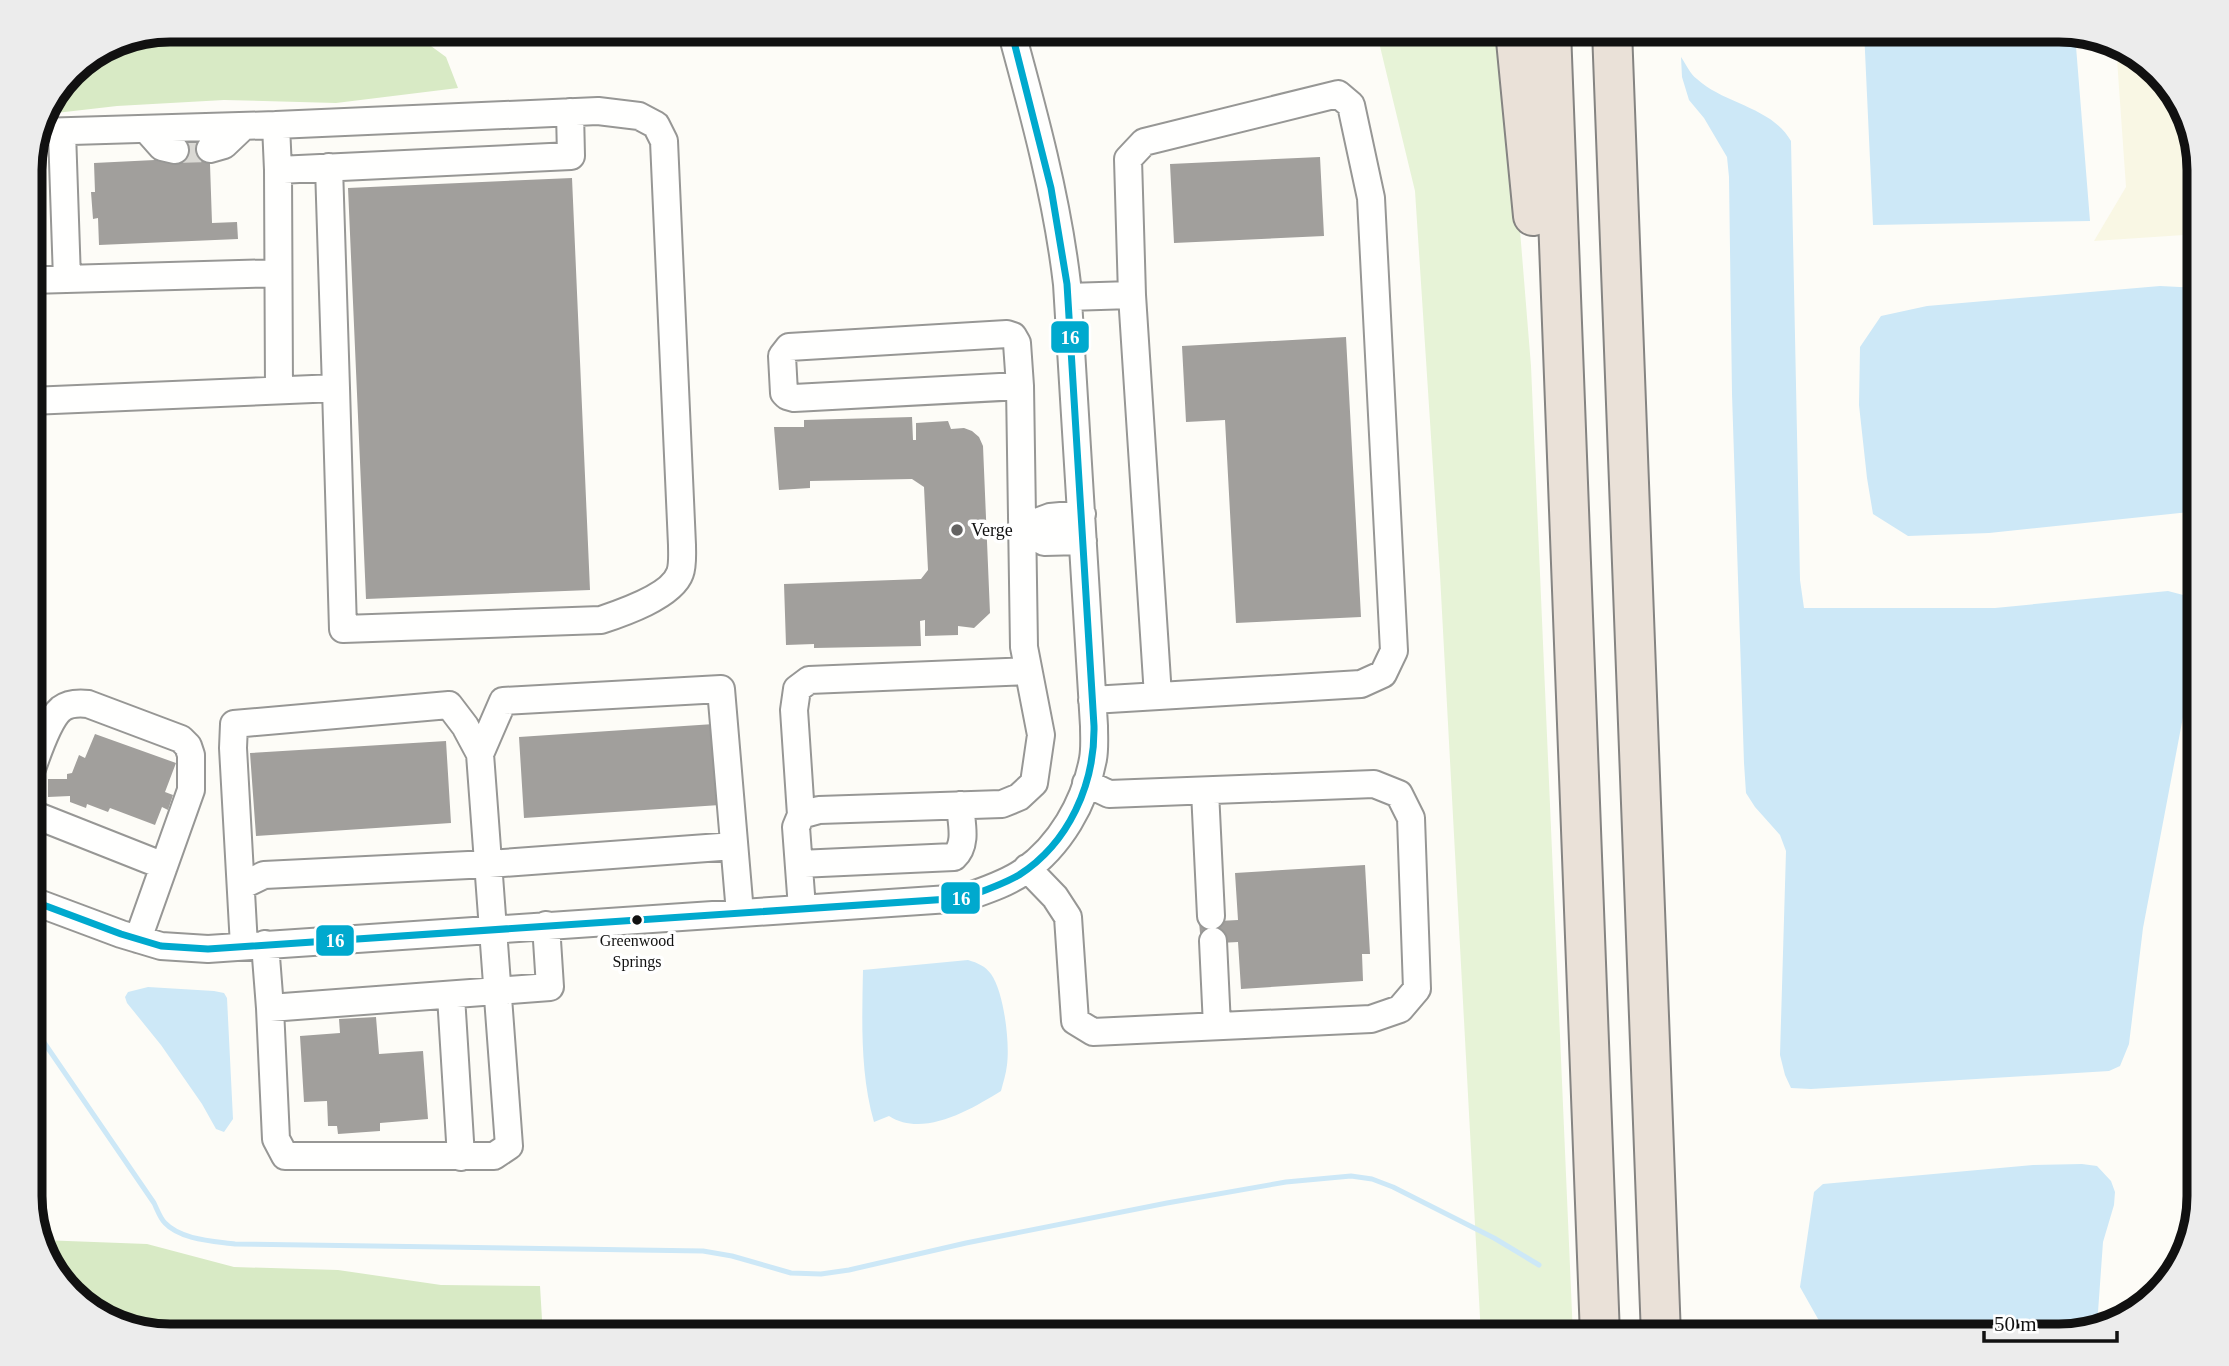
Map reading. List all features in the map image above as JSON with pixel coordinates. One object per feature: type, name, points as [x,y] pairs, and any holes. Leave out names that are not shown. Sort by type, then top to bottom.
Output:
[{"type":"highway","points":[[1516,42],[1577,743]]},
{"type":"highway","points":[[1551,42],[1601,1324]]},
{"type":"highway","points":[[1612,42],[1661,1324]]},
{"type":"highway","points":[[1633,606],[1639,42]]},
{"type":"street","points":[[42,904],[161,946],[208,949],[964,898],[994,887],[1027,868],[1060,837],[1086,783],[1093,757],[1082,528],[1062,240],[1014,42]]},
{"type":"street","points":[[1092,700],[1361,684],[1383,674],[1394,652],[1371,198],[1351,105],[1338,94],[1144,142],[1128,159],[1132,295],[1158,696]]},
{"type":"street","points":[[67,279],[50,132],[598,111],[639,116],[656,125],[664,141],[682,545],[680,573],[670,586],[637,608],[601,621],[343,629],[329,167]]},
{"type":"street","points":[[278,170],[571,156],[570,112]]},
{"type":"street","points":[[276,125],[279,390]]},
{"type":"street","points":[[209,149],[224,145],[244,126]]},
{"type":"street","points":[[146,129],[162,147],[175,150]]},
{"type":"street","points":[[42,280],[278,273]]},
{"type":"street","points":[[1068,297],[1132,295]]},
{"type":"street","points":[[801,815],[819,810],[1002,804],[1019,797],[1034,783],[1041,735],[1024,648],[1020,386],[1017,343],[1013,336],[1007,334],[789,347],[782,356],[784,393],[794,398],[1020,386]]},
{"type":"street","points":[[42,400],[336,388]]},
{"type":"street","points":[[1023,527],[1044,542],[1082,528]]},
{"type":"street","points":[[802,908],[796,827],[801,815],[794,710],[797,689],[809,680],[1028,671]]},
{"type":"street","points":[[480,754],[503,701],[721,689],[740,913]]},
{"type":"street","points":[[42,745],[53,718],[63,707],[74,703],[88,704],[181,739],[188,746],[191,755],[191,790],[138,939]]},
{"type":"street","points":[[449,705],[465,726],[480,754],[489,864],[509,1146],[494,1156],[285,1156],[276,1139],[270,1008],[241,886],[234,724],[449,705]]},
{"type":"street","points":[[1027,868],[1055,897],[1068,917],[1075,1021],[1093,1032],[1371,1019],[1400,1009],[1418,989],[1412,818],[1399,794],[1374,784],[1109,794],[1086,783]]},
{"type":"street","points":[[1205,790],[1217,1026]]},
{"type":"street","points":[[799,864],[954,857],[962,841],[960,805]]},
{"type":"street","points":[[42,818],[164,866]]},
{"type":"street","points":[[241,886],[264,875],[489,864],[734,845]]},
{"type":"street","points":[[270,1008],[550,987],[546,925]]},
{"type":"street","points":[[451,996],[461,1157]]},
{"type":"shaded area","points":[[2117,56],[2137,68],[2161,92],[2177,121],[2187,162],[2187,235],[2094,241],[2126,187]]},
{"type":"green space","points":[[162,42],[425,42],[446,57],[458,88],[336,103],[224,100],[117,106],[56,113],[68,92],[92,68],[129,49]]},
{"type":"green space","points":[[1379,42],[1502,42],[1531,366],[1572,1324],[1480,1324],[1440,575],[1415,191]]},
{"type":"green space","points":[[50,1240],[147,1244],[234,1267],[338,1270],[441,1285],[540,1286],[542,1324],[153,1323],[121,1314],[92,1298],[68,1274]]},
{"type":"water","points":[[1865,42],[2076,43],[2090,221],[1873,225]]},
{"type":"water","points":[[1681,57],[1692,74],[1708,87],[1772,120],[1791,141],[1800,580],[1804,608],[1995,608],[2168,591],[2187,596],[2187,696],[2143,928],[2129,1044],[2120,1066],[2109,1071],[1811,1089],[1791,1088],[1785,1075],[1780,1055],[1786,851],[1780,835],[1746,793],[1744,763],[1727,157],[1704,118],[1689,100],[1682,77]]},
{"type":"water","points":[[2160,286],[2187,287],[2187,512],[1989,533],[1908,536],[1873,514],[1859,405],[1860,347],[1881,316],[1927,306]]},
{"type":"water","points":[[968,960],[981,965],[991,974],[1003,1005],[1008,1056],[1001,1091],[961,1113],[931,1123],[902,1122],[889,1116],[874,1122],[864,1066],[863,970]]},
{"type":"water","points":[[148,987],[214,991],[224,993],[227,998],[233,1119],[224,1132],[216,1129],[161,1045],[127,1003],[125,997],[128,992]]},
{"type":"water","points":[[2033,1165],[2097,1166],[2111,1181],[2115,1192],[2114,1205],[2103,1242],[2098,1318],[2059,1324],[1821,1324],[1800,1287],[1814,1192],[1823,1184]]},
{"type":"building","points":[[209,135],[212,223],[237,222],[238,239],[99,245],[98,218],[93,219],[91,192],[95,192],[94,163],[175,159],[174,136]]},
{"type":"building","points":[[1320,157],[1324,236],[1174,243],[1170,164]]},
{"type":"building","points":[[572,178],[590,590],[366,599],[348,188]]},
{"type":"building","points":[[1346,337],[1361,617],[1236,623],[1225,420],[1186,422],[1182,346]]},
{"type":"building","name":"Verge","points":[[912,417],[913,440],[916,440],[916,423],[948,421],[951,429],[964,428],[972,431],[983,446],[990,613],[974,628],[958,626],[958,635],[925,636],[925,620],[920,621],[921,646],[814,648],[814,644],[786,645],[784,584],[921,579],[928,570],[924,487],[912,479],[810,481],[810,488],[779,490],[774,427],[804,427],[804,420]]},
{"type":"building","points":[[714,724],[720,805],[524,818],[519,737]]},
{"type":"building","points":[[95,734],[176,763],[165,792],[173,795],[168,810],[162,807],[155,825],[110,808],[108,812],[87,804],[86,808],[70,802],[70,796],[48,797],[48,779],[67,779],[67,774],[72,773],[79,755],[85,758]]},
{"type":"building","points":[[446,741],[451,823],[256,836],[250,753]]},
{"type":"building","points":[[1365,865],[1370,954],[1362,954],[1363,981],[1241,989],[1238,942],[1201,944],[1199,922],[1238,920],[1235,873]]},
{"type":"building","points":[[376,1017],[379,1054],[423,1051],[428,1119],[380,1123],[380,1131],[338,1134],[337,1126],[328,1126],[327,1101],[304,1102],[300,1036],[340,1033],[339,1019]]},
{"type":"waterway","points":[[42,1040],[154,1203],[163,1221],[180,1233],[208,1241],[235,1244],[703,1251],[732,1256],[791,1273],[821,1274],[1167,1203],[1286,1182],[1351,1176],[1372,1179],[1393,1187],[1494,1238],[1539,1265]]},
{"type":"tunnel","points":[[175,150],[210,149]]},
{"type":"transit line","name":"16","points":[[42,904],[161,946],[208,949],[964,898],[1013,879],[1037,862],[1065,829],[1076,810],[1090,769],[1094,726],[1067,284],[1051,188],[1014,42]]},
{"type":"place","name":"Verge","points":[[957,530]]},
{"type":"place","name":"Greenwood Springs","points":[[637,920]]}]
